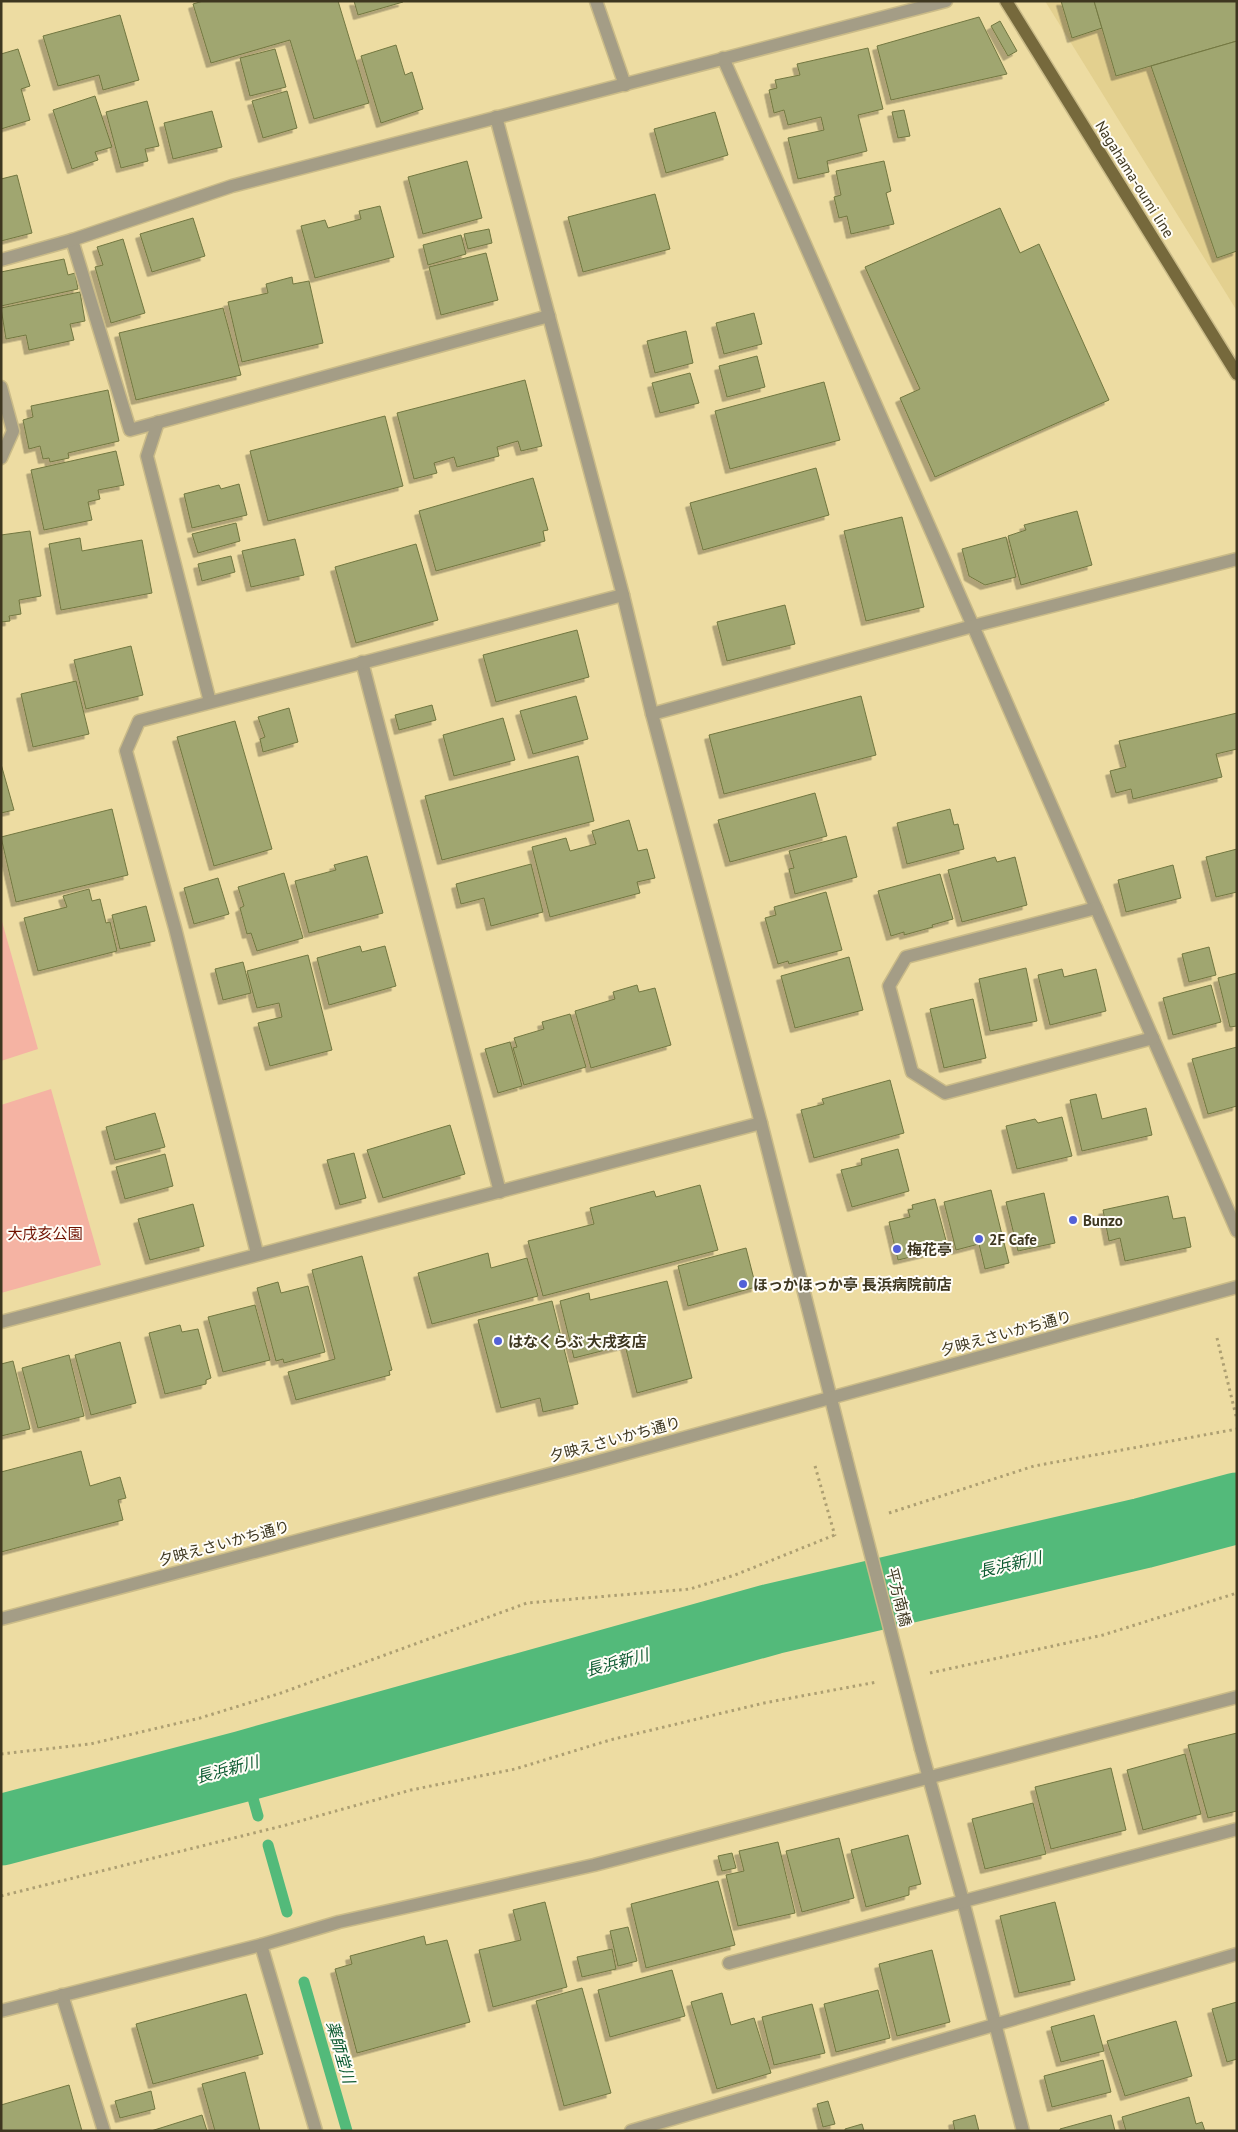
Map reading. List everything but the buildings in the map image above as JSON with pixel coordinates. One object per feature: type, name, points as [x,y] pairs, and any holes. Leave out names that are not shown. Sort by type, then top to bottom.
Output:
[{"type":"main road","name":"Nagahama-oumi line","points":[[1006,1],[1237,374]]},
{"type":"street","points":[[596,1],[625,85]]},
{"type":"street","points":[[1,260],[72,240],[232,186],[946,1]]},
{"type":"street","points":[[723,58],[1237,1231]]},
{"type":"street","name":"平方南橋","points":[[496,118],[623,594],[652,714],[761,1122],[928,1777],[963,1901],[1023,2131]]},
{"type":"street","points":[[72,240],[130,430],[549,316]]},
{"type":"street","points":[[1,387],[13,431],[1,458]]},
{"type":"street","points":[[158,422],[147,456],[210,702]]},
{"type":"street","points":[[652,714],[973,626],[1237,559]]},
{"type":"street","points":[[257,1253],[175,928],[126,751],[139,721],[623,594]]},
{"type":"street","points":[[362,662],[500,1192]]},
{"type":"street","points":[[1096,908],[906,957],[889,986],[912,1072],[945,1093],[1153,1038]]},
{"type":"street","points":[[1,1322],[257,1253],[500,1192],[761,1122]]},
{"type":"street","name":"夕映えさいかち通り","points":[[1,1619],[1237,1287]]},
{"type":"street","points":[[1,2011],[261,1945],[339,1922],[594,1865],[1237,1697]]},
{"type":"street","points":[[729,1963],[1237,1829]]},
{"type":"street","points":[[261,1945],[316,2131]]},
{"type":"street","points":[[631,2131],[1237,1954]]},
{"type":"street","points":[[62,1994],[104,2131]]},
{"type":"path","points":[[1217,1338],[1237,1420]]},
{"type":"path","points":[[882,1516],[1034,1466],[1237,1429]]},
{"type":"path","points":[[815,1466],[836,1539]]},
{"type":"path","points":[[1,1754],[90,1744],[200,1718],[281,1693],[527,1603],[690,1589],[735,1575],[845,1531]]},
{"type":"path","points":[[920,1674],[1103,1635],[1237,1593]]},
{"type":"path","points":[[1,1896],[286,1825],[411,1790],[515,1769],[610,1740],[764,1703],[881,1682]]},
{"type":"shaded area","points":[[1045,1],[1237,1],[1237,311],[1050,9]]},
{"type":"green space","points":[[1,918],[38,1049],[1,1061]]},
{"type":"green space","name":"大戌亥公園","points":[[51,1089],[101,1265],[1,1293],[1,1105]]},
{"type":"waterway","name":"長浜新川","points":[[1,1830],[244,1766],[772,1619],[1143,1533],[1237,1508]]},
{"type":"waterway","name":"薬師堂川","points":[[244,1766],[258,1816]]},
{"type":"waterway","name":"薬師堂川","points":[[268,1845],[287,1912]]},
{"type":"waterway","name":"薬師堂川","points":[[304,1982],[347,2131]]},
{"type":"place","name":"Bunzo","points":[[1073,1220]]},
{"type":"place","name":"2F Cafe","points":[[979,1239]]},
{"type":"place","name":"梅花亭","points":[[897,1249]]},
{"type":"place","name":"ほっかほっか亭 長浜病院前店","points":[[743,1284]]},
{"type":"place","name":"はなくらぶ 大戌亥店","points":[[498,1341]]}]
